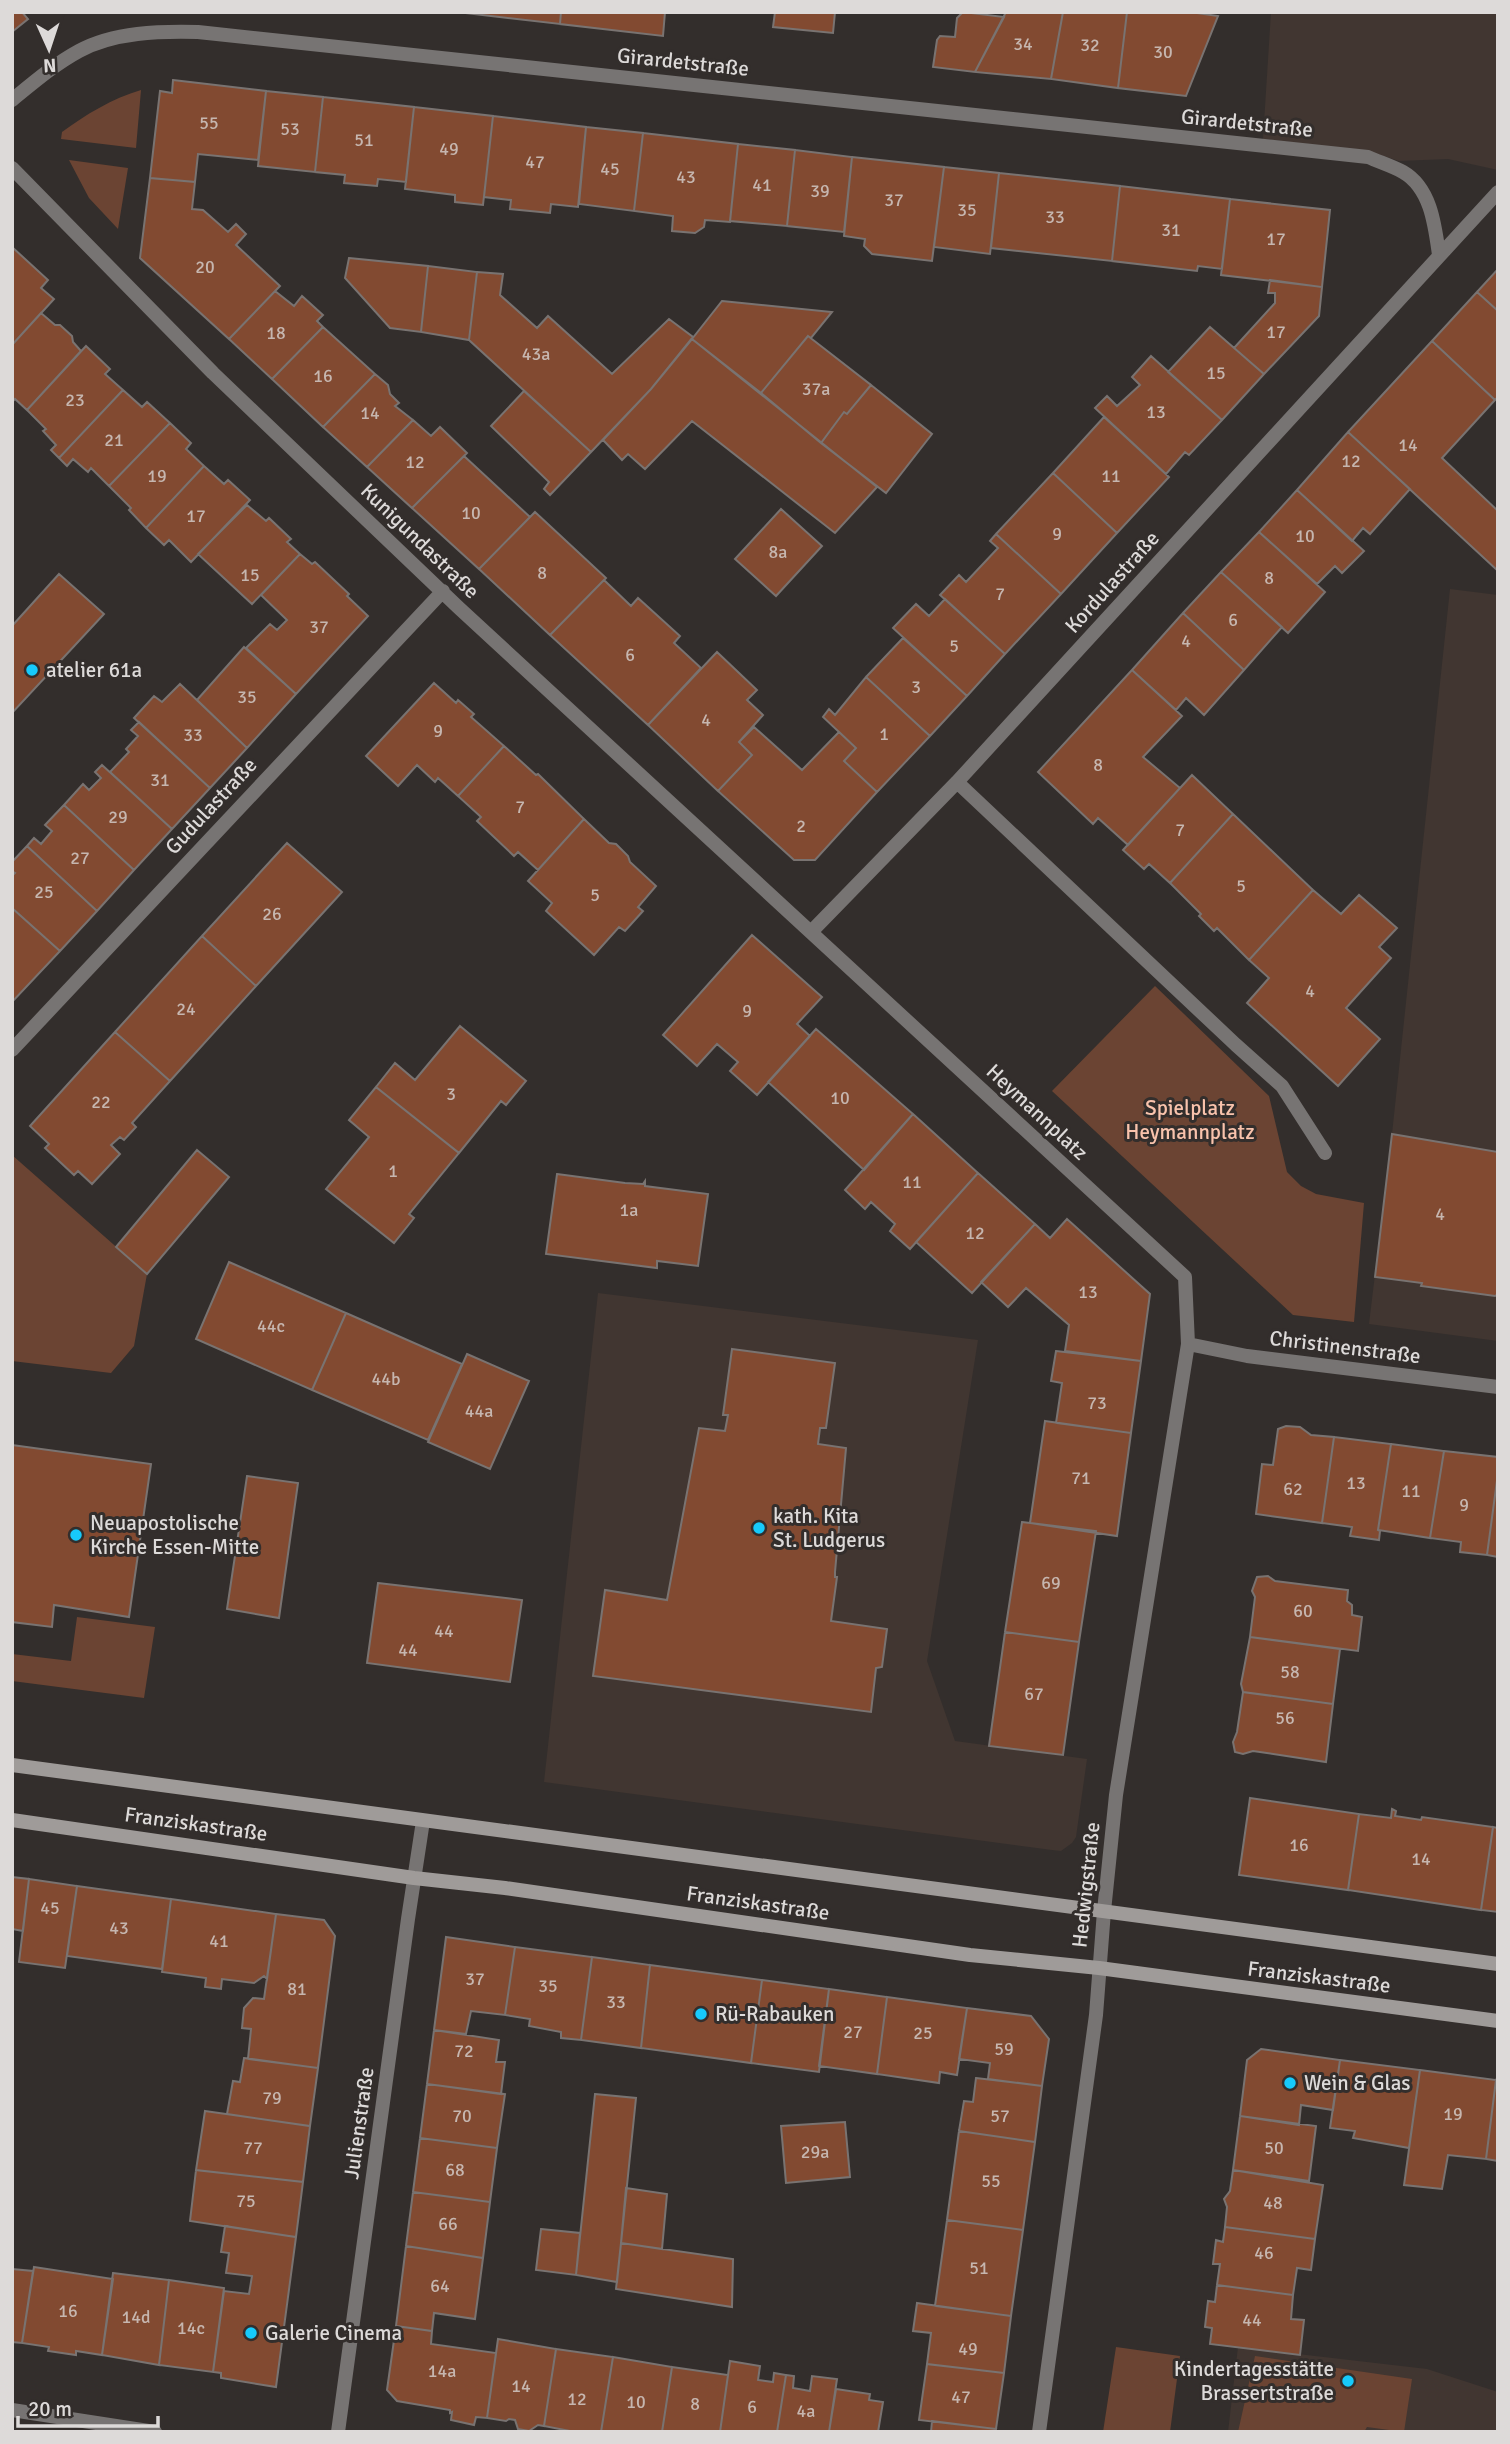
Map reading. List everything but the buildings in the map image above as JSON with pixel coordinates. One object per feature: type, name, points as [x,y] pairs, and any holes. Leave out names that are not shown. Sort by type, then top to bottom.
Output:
[{"type":"main road","name":"Franziskastraße","points":[[12,1765],[1498,1964]]},
{"type":"main road","name":"Franziskastraße","points":[[12,1819],[970,1955],[1099,1968],[1498,2021]]},
{"type":"street","name":"Girardetstraße","points":[[12,100],[47,71],[81,50],[122,36],[170,31],[198,32],[1368,157],[1405,173],[1416,182],[1427,200],[1434,222],[1439,255]]},
{"type":"street","name":"Kunigundastraße","points":[[12,168],[213,373],[811,933]]},
{"type":"street","name":"Kordulastraße","points":[[811,933],[957,782],[1498,192]]},
{"type":"street","name":"Gudulastraße","points":[[12,1050],[443,591]]},
{"type":"street","points":[[957,782],[1282,1086],[1325,1153]]},
{"type":"street","name":"Heymannplatz","points":[[811,933],[1185,1277],[1188,1344]]},
{"type":"street","name":"Christinenstraße","points":[[1188,1344],[1247,1356],[1498,1387]]},
{"type":"street","name":"Hedwigstraße","points":[[1039,2432],[1094,2029],[1116,1795],[1188,1344]]},
{"type":"street","name":"Julienstraße","points":[[338,2432],[424,1821]]},
{"type":"street","points":[[12,2410],[155,2432]]},
{"type":"shaded area","points":[[1271,12],[1498,12],[1498,170],[1448,159],[1399,161],[1368,151],[1263,139]]},
{"type":"shaded area","points":[[1450,589],[1498,595],[1498,1341],[1369,1324]]},
{"type":"shaded area","points":[[598,1293],[978,1340],[927,1661],[955,1741],[1087,1759],[1076,1837],[1072,1843],[1061,1851],[1052,1850],[544,1782]]},
{"type":"shaded area","name":"Kindertagesstätte Brassertstraße","points":[[1238,2347],[1427,2369],[1498,2392],[1498,2432],[1228,2432]]},
{"type":"green space","points":[[141,90],[136,148],[61,139],[62,132],[90,113]]},
{"type":"green space","points":[[69,160],[128,168],[118,229],[89,198]]},
{"type":"green space","name":"Spielplatz Heymannplatz","points":[[1155,986],[1269,1096],[1287,1172],[1301,1186],[1316,1194],[1364,1203],[1354,1322],[1293,1315],[1052,1091]]},
{"type":"green space","points":[[12,1155],[147,1274],[134,1346],[111,1373],[12,1361]]},
{"type":"green space","points":[[77,1617],[155,1627],[144,1698],[12,1681],[12,1654],[71,1661]]},
{"type":"green space","points":[[1116,2347],[1180,2356],[1170,2432],[1103,2432]]},
{"type":"green space","points":[[1255,2356],[1412,2379],[1404,2432],[1367,2427],[1364,2432],[1238,2432]]},
{"type":"place","name":"atelier 61a","points":[[32,670]]},
{"type":"place","name":"kath. Kita St. Ludgerus","points":[[759,1528]]},
{"type":"place","name":"Neuapostolische Kirche Essen-Mitte","points":[[76,1535]]},
{"type":"place","name":"Rü-Rabauken","points":[[701,2014]]},
{"type":"place","name":"Wein & Glas","points":[[1290,2083]]},
{"type":"place","name":"Galerie Cinema","points":[[251,2333]]},
{"type":"place","name":"Kindertagesstätte Brassertstraße","points":[[1348,2381]]}]
